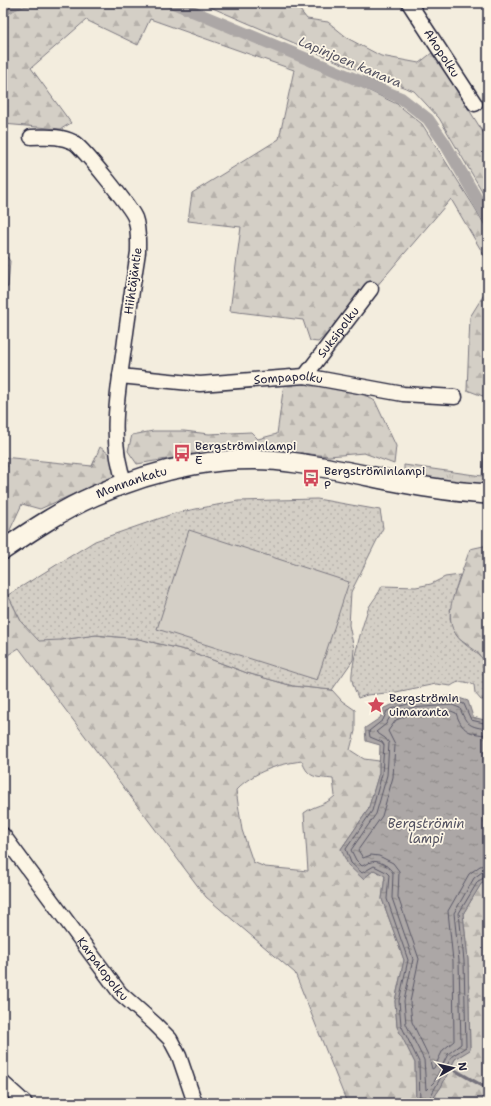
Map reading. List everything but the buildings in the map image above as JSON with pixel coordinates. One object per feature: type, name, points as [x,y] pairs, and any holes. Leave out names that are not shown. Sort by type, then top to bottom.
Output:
[{"type":"main road","name":"Monnankatu","points":[[3,550],[46,521],[93,496],[126,483],[195,464],[229,460],[266,459],[297,463],[447,491],[488,494]]},
{"type":"street","name":"Ahopolku","points":[[409,3],[475,104]]},
{"type":"street","name":"Hiihtäjäntie","points":[[31,137],[62,137],[75,142],[95,164],[135,217],[138,234],[138,252],[120,376],[115,430],[121,473],[126,483]]},
{"type":"street","name":"Suksipolku","points":[[305,376],[371,289]]},
{"type":"street","name":"Sompapolku","points":[[120,376],[200,384],[305,376],[403,394],[455,397]]},
{"type":"street","name":"Karpalopolku","points":[[3,836],[120,993],[170,1039],[179,1056],[195,1103]]},
{"type":"street","points":[[3,1083],[25,1103]]},
{"type":"green space","points":[[37,3],[161,3],[340,77],[397,104],[422,124],[475,208],[488,231],[488,262],[451,199],[364,301],[318,342],[310,341],[303,320],[230,311],[241,227],[188,221],[192,193],[279,139],[294,70],[150,19],[138,45],[86,20],[31,68],[71,123],[61,129],[3,124],[3,17],[16,9]]},
{"type":"green space","points":[[201,3],[296,3],[307,19],[328,22],[349,39],[381,56],[419,63],[433,52],[486,137],[488,137],[488,201],[439,118],[414,91],[357,70]]},
{"type":"green space","points":[[3,252],[10,261],[8,287],[3,289]]},
{"type":"green space","points":[[488,288],[488,398],[467,390],[470,317]]},
{"type":"green space","points":[[311,381],[360,392],[375,401],[396,446],[394,464],[364,453],[329,456],[280,451],[197,454],[137,464],[128,451],[132,435],[153,431],[184,431],[209,434],[251,432],[258,439],[277,434],[284,384]]},
{"type":"green space","points":[[488,419],[488,486],[406,477],[404,473],[404,465],[482,476]]},
{"type":"green space","points":[[100,447],[113,457],[114,476],[40,509],[22,504],[10,530],[3,535],[3,457],[92,466]]},
{"type":"green space","points":[[317,499],[380,510],[383,528],[351,592],[349,625],[354,649],[353,660],[332,690],[293,686],[247,673],[189,651],[139,639],[96,635],[61,640],[39,641],[22,623],[8,595],[95,541],[175,513],[238,501]]},
{"type":"green space","points":[[189,530],[349,582],[317,680],[157,629]]},
{"type":"green space","points":[[488,545],[488,666],[476,651],[459,639],[451,628],[450,605],[470,549]]},
{"type":"green space","points":[[460,575],[450,612],[451,621],[453,629],[458,637],[481,657],[488,666],[488,699],[481,700],[475,693],[474,685],[462,682],[451,686],[436,684],[396,692],[367,695],[358,698],[352,680],[355,655],[369,607],[382,586],[416,587],[431,584],[445,577]]},
{"type":"green space","points":[[8,595],[22,623],[61,640],[96,635],[139,639],[189,651],[247,673],[293,686],[332,690],[342,701],[355,710],[355,731],[350,750],[364,759],[379,761],[379,773],[368,810],[341,849],[363,879],[374,870],[385,875],[382,899],[404,960],[395,1001],[397,1026],[415,1063],[416,1103],[347,1103],[295,973],[206,897],[19,648],[3,658],[3,598]],"holes":[[[302,761],[304,767],[314,776],[333,779],[335,796],[331,800],[304,813],[308,871],[265,867],[253,862],[242,830],[236,790],[250,778],[266,770],[284,764]]]},
{"type":"green space","points":[[488,879],[488,1103],[430,1103],[441,1087],[455,1059],[470,1049],[468,960],[463,914],[481,884]]},
{"type":"water","name":"Bergströmin lampi","points":[[453,696],[468,701],[473,717],[488,721],[488,879],[481,884],[463,914],[468,960],[470,1050],[455,1059],[441,1087],[430,1103],[416,1103],[415,1063],[397,1027],[395,1001],[404,960],[382,899],[385,876],[374,870],[363,879],[348,865],[341,849],[368,810],[379,773],[380,745],[366,741],[365,728],[380,718],[384,708],[408,699]]},
{"type":"waterway","name":"Lapinjoen kanava","points":[[3,9],[17,3]]},
{"type":"waterway","name":"Lapinjoen kanava","points":[[173,3],[401,98],[428,119],[444,142],[488,218]]},
{"type":"waterway","points":[[451,1068],[488,1089]]},
{"type":"place","name":"Bergströminlampi E","points":[[182,453]]},
{"type":"place","name":"Bergströminlampi P","points":[[311,478]]},
{"type":"place","name":"Bergströmin uimaranta","points":[[376,705]]}]
